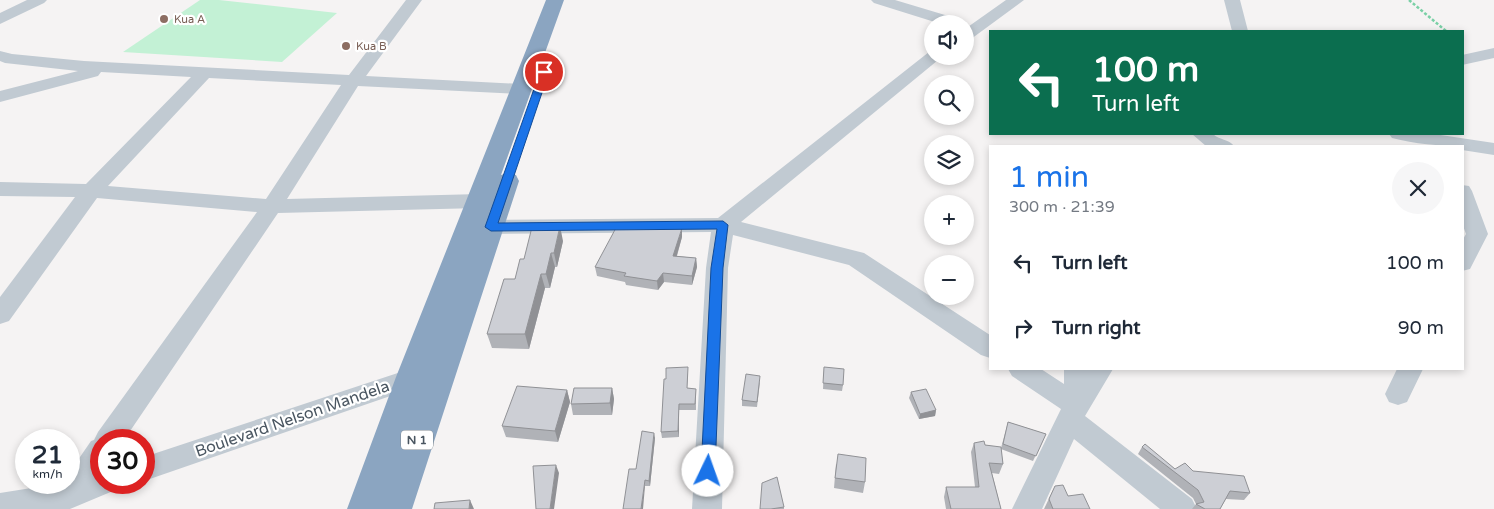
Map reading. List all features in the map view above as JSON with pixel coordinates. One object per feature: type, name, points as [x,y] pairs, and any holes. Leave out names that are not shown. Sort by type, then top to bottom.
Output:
[{"type":"highway","name":"N 1","points":[[394,509],[426,374],[480,201],[555,0]]},
{"type":"highway","name":"N 1","points":[[365,509],[491,227],[570,0]]},
{"type":"street","points":[[0,19],[39,0]]},
{"type":"street","points":[[116,429],[272,206],[352,82],[414,0]]},
{"type":"street","points":[[879,0],[930,15]]},
{"type":"street","points":[[974,31],[1016,0]]},
{"type":"street","points":[[1232,0],[1240,30]]},
{"type":"street","points":[[1464,60],[1494,52]]},
{"type":"street","points":[[0,56],[11,59],[107,67],[352,82],[522,89]]},
{"type":"street","points":[[707,509],[717,268],[723,225],[925,65]]},
{"type":"street","points":[[0,97],[107,67]]},
{"type":"street","points":[[0,315],[91,191],[205,72]]},
{"type":"street","points":[[1404,135],[1447,144]]},
{"type":"street","points":[[1464,146],[1494,149]]},
{"type":"street","points":[[0,189],[91,191],[272,206],[480,201]]},
{"type":"street","points":[[1464,196],[1478,235],[1464,260]]},
{"type":"street","points":[[491,227],[723,225],[856,259],[989,347]]},
{"type":"street","points":[[1022,370],[1182,509]]},
{"type":"street","points":[[1073,413],[1077,370]]},
{"type":"street","points":[[1027,509],[1073,413],[1099,370]]},
{"type":"street","points":[[1398,394],[1410,370]]},
{"type":"street","name":"Boulevard Nelson Mandela","points":[[155,464],[426,374]]},
{"type":"street","points":[[65,501],[90,466]]},
{"type":"street","points":[[0,507],[65,501],[90,488]]},
{"type":"path","points":[[1409,0],[1445,30]]},
{"type":"green space","points":[[200,0],[219,0],[337,13],[282,62],[123,52]]},
{"type":"building","points":[[560,226],[554,253],[551,253],[546,274],[541,274],[525,334],[487,334],[504,279],[515,279],[520,259],[524,259],[532,227]]},
{"type":"building","points":[[617,226],[665,229],[666,226],[682,228],[673,256],[696,258],[692,276],[663,273],[657,281],[624,276],[626,273],[595,267]]},
{"type":"building","points":[[688,367],[687,388],[696,389],[695,404],[679,404],[678,431],[661,432],[666,368]]},
{"type":"building","points":[[824,367],[844,369],[843,385],[823,383]]},
{"type":"building","points":[[746,374],[760,376],[757,402],[742,400]]},
{"type":"building","points":[[517,386],[567,390],[555,431],[502,426]]},
{"type":"building","points":[[574,388],[612,388],[610,403],[571,404]]},
{"type":"building","points":[[926,389],[936,410],[920,414],[911,392]]},
{"type":"building","points":[[1008,422],[1046,434],[1036,456],[1003,444]]},
{"type":"building","points":[[642,431],[654,433],[649,481],[645,480],[641,509],[623,509],[629,469],[636,469]]},
{"type":"building","points":[[984,441],[985,445],[1001,447],[1003,464],[989,463],[1001,509],[951,509],[946,487],[979,487],[974,443]]},
{"type":"building","points":[[1145,444],[1175,469],[1185,463],[1193,471],[1244,476],[1250,493],[1230,491],[1220,509],[1205,509],[1196,504],[1204,502],[1198,490],[1142,447]]},
{"type":"building","points":[[838,454],[866,458],[865,482],[835,478]]},
{"type":"building","points":[[556,465],[550,509],[536,509],[533,466]]},
{"type":"building","points":[[777,477],[784,507],[760,509],[762,483]]},
{"type":"building","points":[[1063,485],[1068,496],[1083,494],[1090,509],[1053,509],[1049,499],[1055,486]]},
{"type":"building","points":[[470,500],[469,509],[434,509],[435,503]]},
{"type":"place","name":"Kua A","points":[[164,19]]},
{"type":"place","name":"Kua B","points":[[346,46]]},
{"type":"route","points":[[544,72],[491,227],[723,225],[717,268],[708,471]]}]
